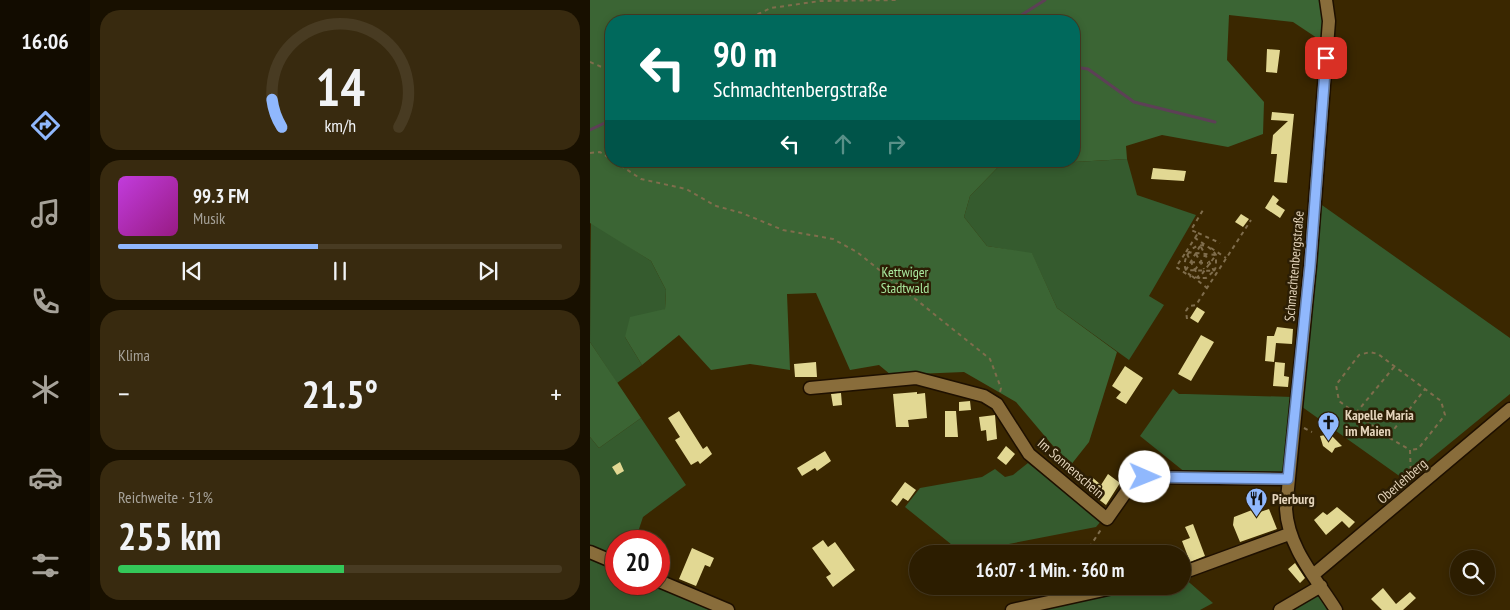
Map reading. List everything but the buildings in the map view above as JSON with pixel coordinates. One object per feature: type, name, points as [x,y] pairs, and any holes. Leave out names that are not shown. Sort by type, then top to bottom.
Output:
[{"type":"street","name":"Schmachtenbergstraße","points":[[1290,534],[1286,509],[1288,479],[1310,266],[1329,20],[1326,0]]},
{"type":"street","points":[[810,388],[916,378],[984,396],[997,404]]},
{"type":"street","name":"Im Sonnenschein","points":[[997,404],[1029,454],[1107,519],[1133,482],[1145,477],[1288,479]]},
{"type":"street","name":"Oberlehberg","points":[[1313,575],[1510,409]]},
{"type":"street","points":[[1191,570],[1290,534],[1313,575],[1336,610]]},
{"type":"street","points":[[590,552],[605,558]]},
{"type":"street","points":[[670,586],[728,610]]},
{"type":"street","points":[[1280,610],[1321,586]]},
{"type":"street","points":[[1017,609],[1081,595]]},
{"type":"path","points":[[756,15],[772,8],[820,1],[899,0]]},
{"type":"path","points":[[590,62],[605,68]]},
{"type":"path","points":[[590,153],[600,152],[605,155]]},
{"type":"path","points":[[623,167],[641,179],[686,189],[716,206],[742,213],[783,230],[833,239],[857,252],[990,360],[1001,388],[997,404]]},
{"type":"path","points":[[1203,210],[1191,230],[1220,243]]},
{"type":"path","points":[[1187,319],[1186,311],[1189,306],[1196,305],[1251,220]]},
{"type":"path","points":[[1198,233],[1176,267],[1192,276],[1206,278],[1214,271],[1216,266],[1216,255],[1211,249],[1200,246],[1191,249],[1186,253],[1184,262],[1186,270],[1192,276],[1207,288]]},
{"type":"path","points":[[1195,238],[1227,258]]},
{"type":"path","points":[[1200,246],[1216,274]]},
{"type":"path","points":[[1186,270],[1200,246]]},
{"type":"path","points":[[1186,253],[1216,255]]},
{"type":"path","points":[[1186,253],[1198,278]]},
{"type":"path","points":[[1196,254],[1205,270]]},
{"type":"path","points":[[1195,270],[1205,255]]},
{"type":"path","points":[[1198,278],[1216,255]]},
{"type":"path","points":[[1191,262],[1210,264]]},
{"type":"path","points":[[1186,270],[1214,271]]},
{"type":"path","points":[[1370,352],[1378,354],[1425,389],[1441,401],[1444,415],[1418,449],[1410,450],[1388,437],[1339,401],[1336,385],[1359,355],[1370,352]]},
{"type":"path","points":[[1356,413],[1394,366]]},
{"type":"path","points":[[1388,437],[1425,389]]},
{"type":"path","points":[[1410,450],[1410,478],[1418,487]]},
{"type":"path","points":[[1091,545],[1107,519]]},
{"type":"green space","name":"Kettwiger Stadtwald","points":[[590,0],[1323,0],[1323,42],[1293,22],[1229,15],[1227,60],[1264,102],[1263,134],[1228,147],[1162,135],[1126,146],[1127,159],[1080,162],[1080,15],[605,15],[605,167],[998,167],[970,196],[964,217],[987,246],[1032,253],[1057,308],[1117,352],[1089,442],[1070,466],[1016,402],[964,372],[891,375],[879,365],[850,370],[816,293],[787,294],[790,370],[750,364],[711,370],[679,335],[642,365],[625,337],[630,317],[665,309],[666,290],[651,261],[590,223]]},
{"type":"green space","points":[[1127,159],[1137,195],[1196,215],[1149,296],[1164,305],[1129,360],[1057,308],[1032,254],[987,246],[964,217],[970,196],[998,167],[1080,167],[1080,162]]},
{"type":"green space","points":[[1319,203],[1510,338],[1510,394],[1405,480],[1298,404]]},
{"type":"green space","points":[[591,222],[651,261],[666,290],[665,309],[625,337],[642,365],[617,383],[590,342]]},
{"type":"green space","points":[[590,342],[641,418],[599,448],[590,437]]},
{"type":"green space","points":[[1173,389],[1179,394],[1293,397],[1285,473],[1186,473],[1140,436]]},
{"type":"green space","points":[[641,418],[686,485],[643,517],[639,530],[605,530],[605,554],[590,548],[590,437],[599,448]]},
{"type":"green space","points":[[1028,463],[1101,521],[1096,527],[1003,545],[952,545],[905,507],[920,488],[982,477],[995,469],[1005,477],[1013,475]]},
{"type":"green space","points":[[590,556],[605,562],[605,595],[670,595],[670,589],[722,610],[590,610]]},
{"type":"green space","points":[[1191,584],[1213,603],[1200,610],[1027,610],[1096,595],[1191,595]]},
{"type":"green space","points":[[1313,596],[1322,597],[1331,610],[1286,610]]},
{"type":"waterway","points":[[1021,15],[1045,0]]},
{"type":"waterway","points":[[1080,68],[1088,69],[1134,102],[1215,122]]},
{"type":"waterway","points":[[590,130],[605,123]]},
{"type":"place","name":"Kapelle Maria im Maien","points":[[1329,442]]},
{"type":"place","name":"Pierburg","points":[[1256,518]]},
{"type":"route","points":[[1145,477],[1288,479],[1310,266],[1326,58]]}]
